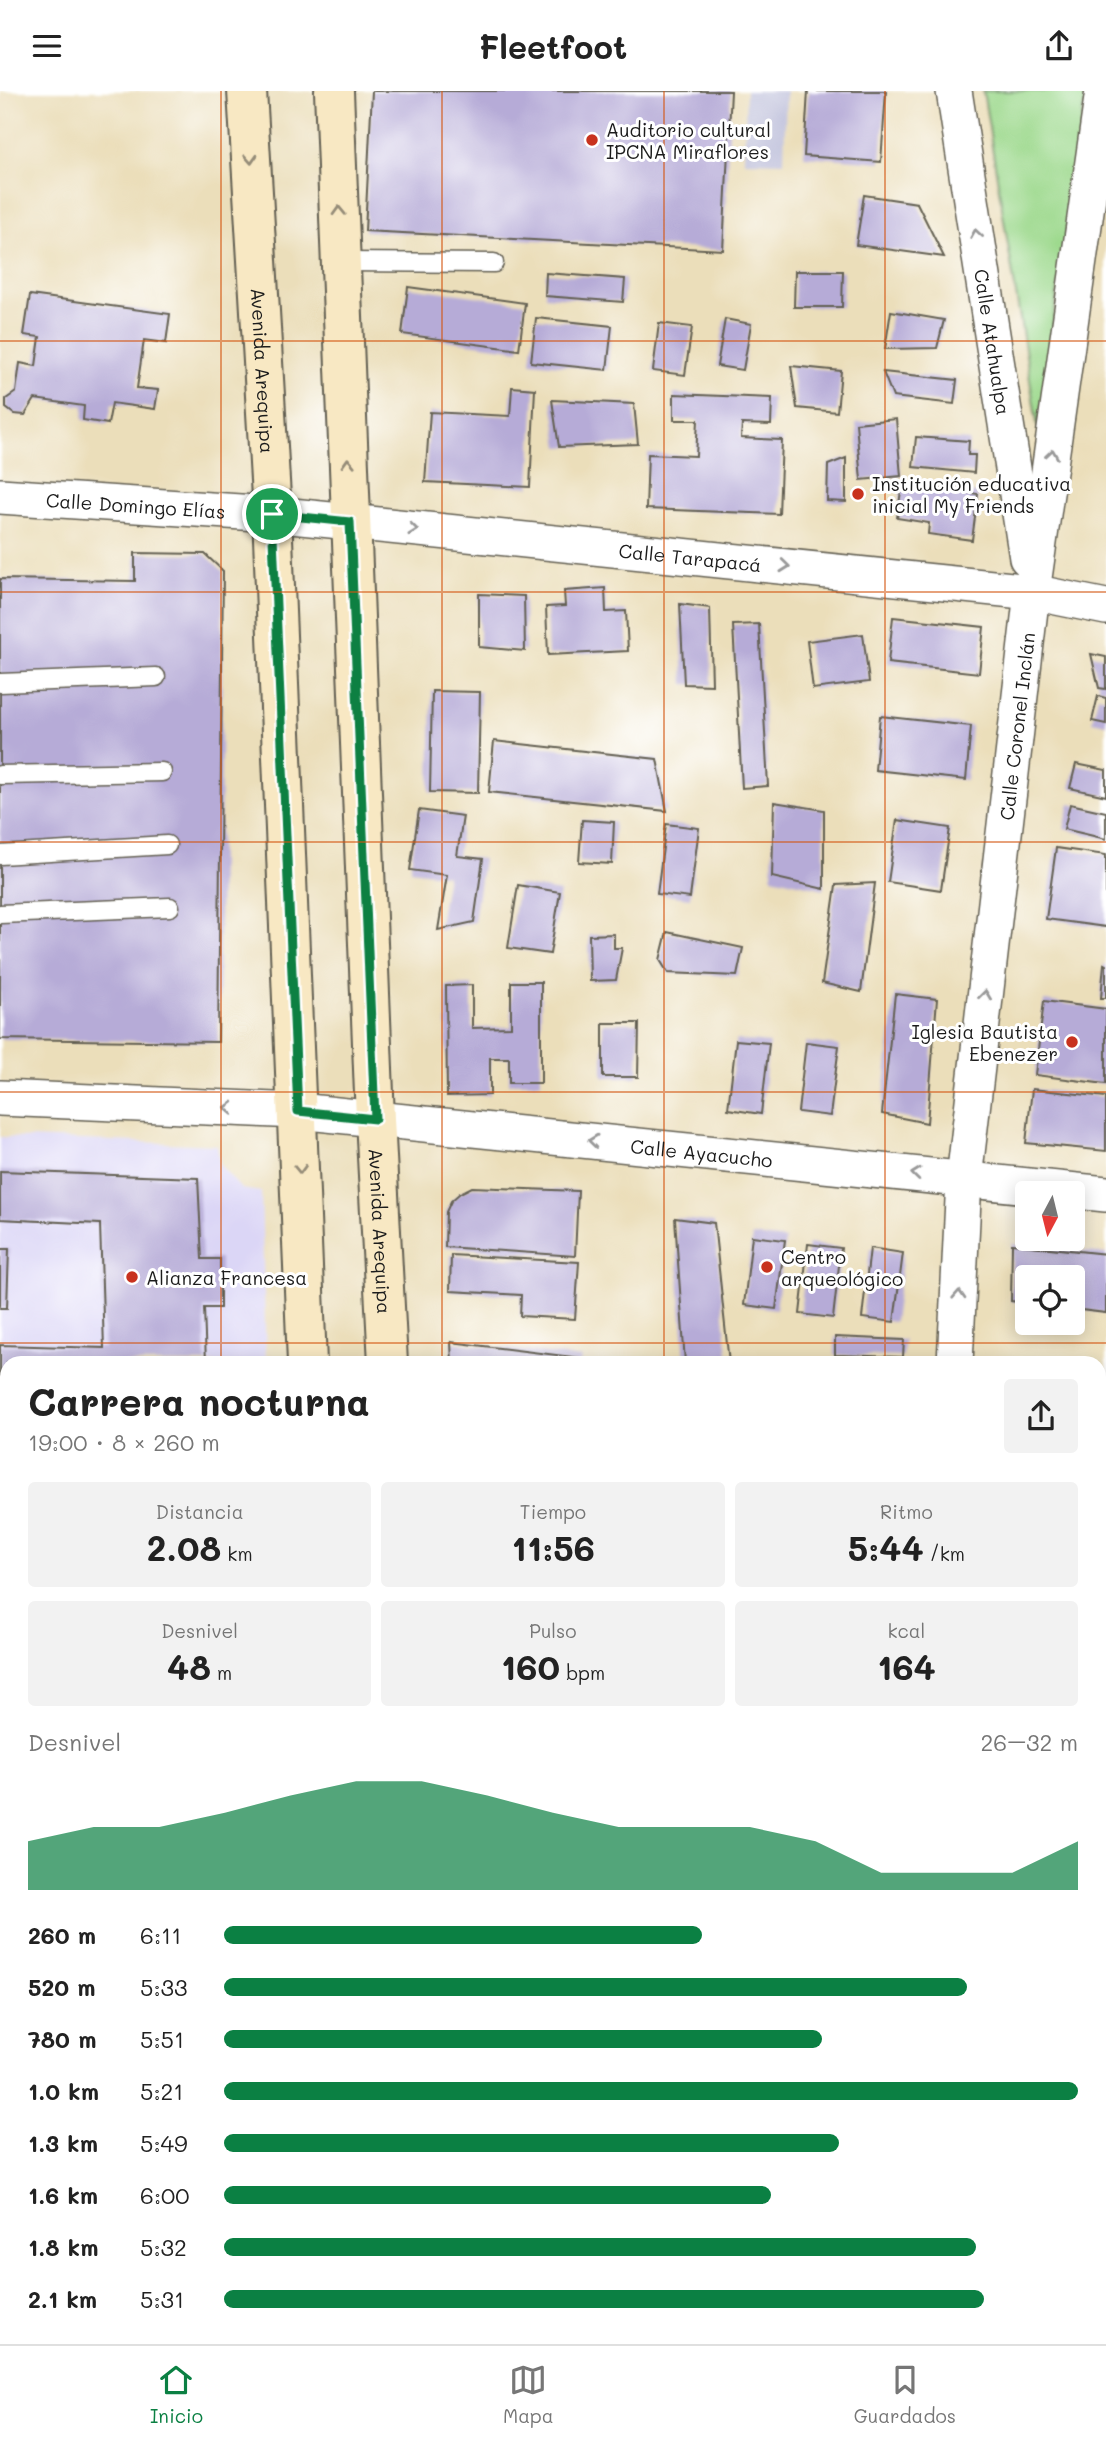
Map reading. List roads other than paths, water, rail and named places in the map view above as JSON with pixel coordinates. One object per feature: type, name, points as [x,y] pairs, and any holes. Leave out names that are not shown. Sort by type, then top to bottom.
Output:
[{"type":"main road","name":"Avenida Arequipa","points":[[247,91],[272,514],[307,1356]]},
{"type":"main road","name":"Avenida Arequipa","points":[[334,91],[375,1119],[388,1356]]},
{"type":"street","name":"Calle Atahualpa","points":[[954,91],[1032,592]]},
{"type":"street","name":"Calle Coronel Inclán","points":[[955,1356],[964,1179],[1032,592],[1103,91]]},
{"type":"street","name":"Calle Domingo Elías","points":[[0,496],[272,514]]},
{"type":"street","name":"Calle Tarapacá","points":[[272,514],[1032,592],[1106,607]]},
{"type":"street","name":"Calle Ayacucho","points":[[0,1098],[298,1111],[1106,1194]]},
{"type":"lane","points":[[341,262],[494,263]]},
{"type":"lane","points":[[0,683],[156,677]]},
{"type":"lane","points":[[0,775],[162,772]]},
{"type":"lane","points":[[0,855],[167,845]]},
{"type":"lane","points":[[0,914],[170,907]]},
{"type":"place","name":"Auditorio cultural IPCNA Miraflores","points":[[592,140]]},
{"type":"place","name":"Institución educativa inicial My Friends","points":[[858,494]]},
{"type":"place","name":"Iglesia Bautista Ebenezer","points":[[1072,1042]]},
{"type":"place","name":"Centro arqueológico","points":[[767,1267]]},
{"type":"place","name":"Alianza Francesa","points":[[132,1277]]}]
